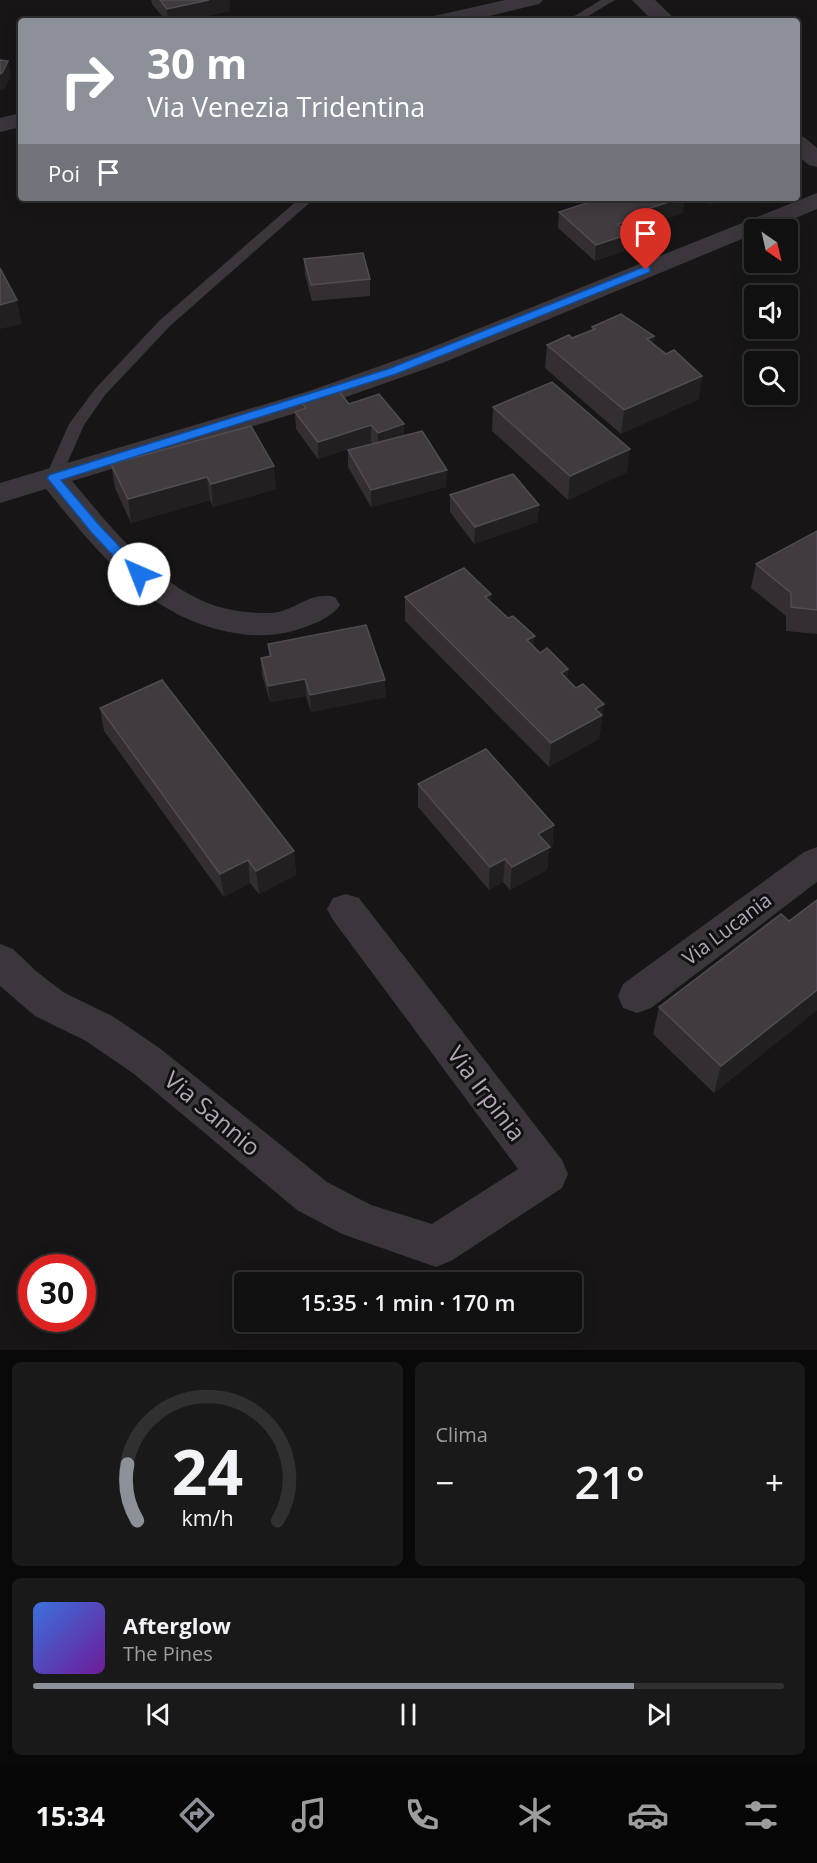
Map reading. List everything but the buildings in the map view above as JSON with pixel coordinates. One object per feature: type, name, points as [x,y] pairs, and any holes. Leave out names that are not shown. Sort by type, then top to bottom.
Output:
[{"type":"street","points":[[455,18],[532,0]]},
{"type":"street","points":[[643,0],[663,18]]},
{"type":"street","points":[[0,125],[18,121]]},
{"type":"street","points":[[800,145],[817,160]]},
{"type":"street","points":[[0,493],[319,396],[435,356],[817,200]]},
{"type":"street","points":[[53,478],[96,529],[139,574],[162,592],[193,609],[214,618],[234,622],[274,624],[324,605]]},
{"type":"street","name":"Via Lucania","points":[[637,996],[817,862]]},
{"type":"street","name":"Via Irpinia","points":[[346,909],[547,1174],[436,1246]]},
{"type":"street","name":"Via Sannio","points":[[0,960],[22,983],[49,1004],[100,1029],[148,1062],[312,1196],[336,1212],[372,1227],[436,1246]]},
{"type":"lane","points":[[577,18],[609,0]]},
{"type":"lane","points":[[53,478],[77,424],[100,392],[165,322],[305,201]]},
{"type":"route","points":[[139,574],[96,529],[53,478],[392,372],[646,270]]}]
